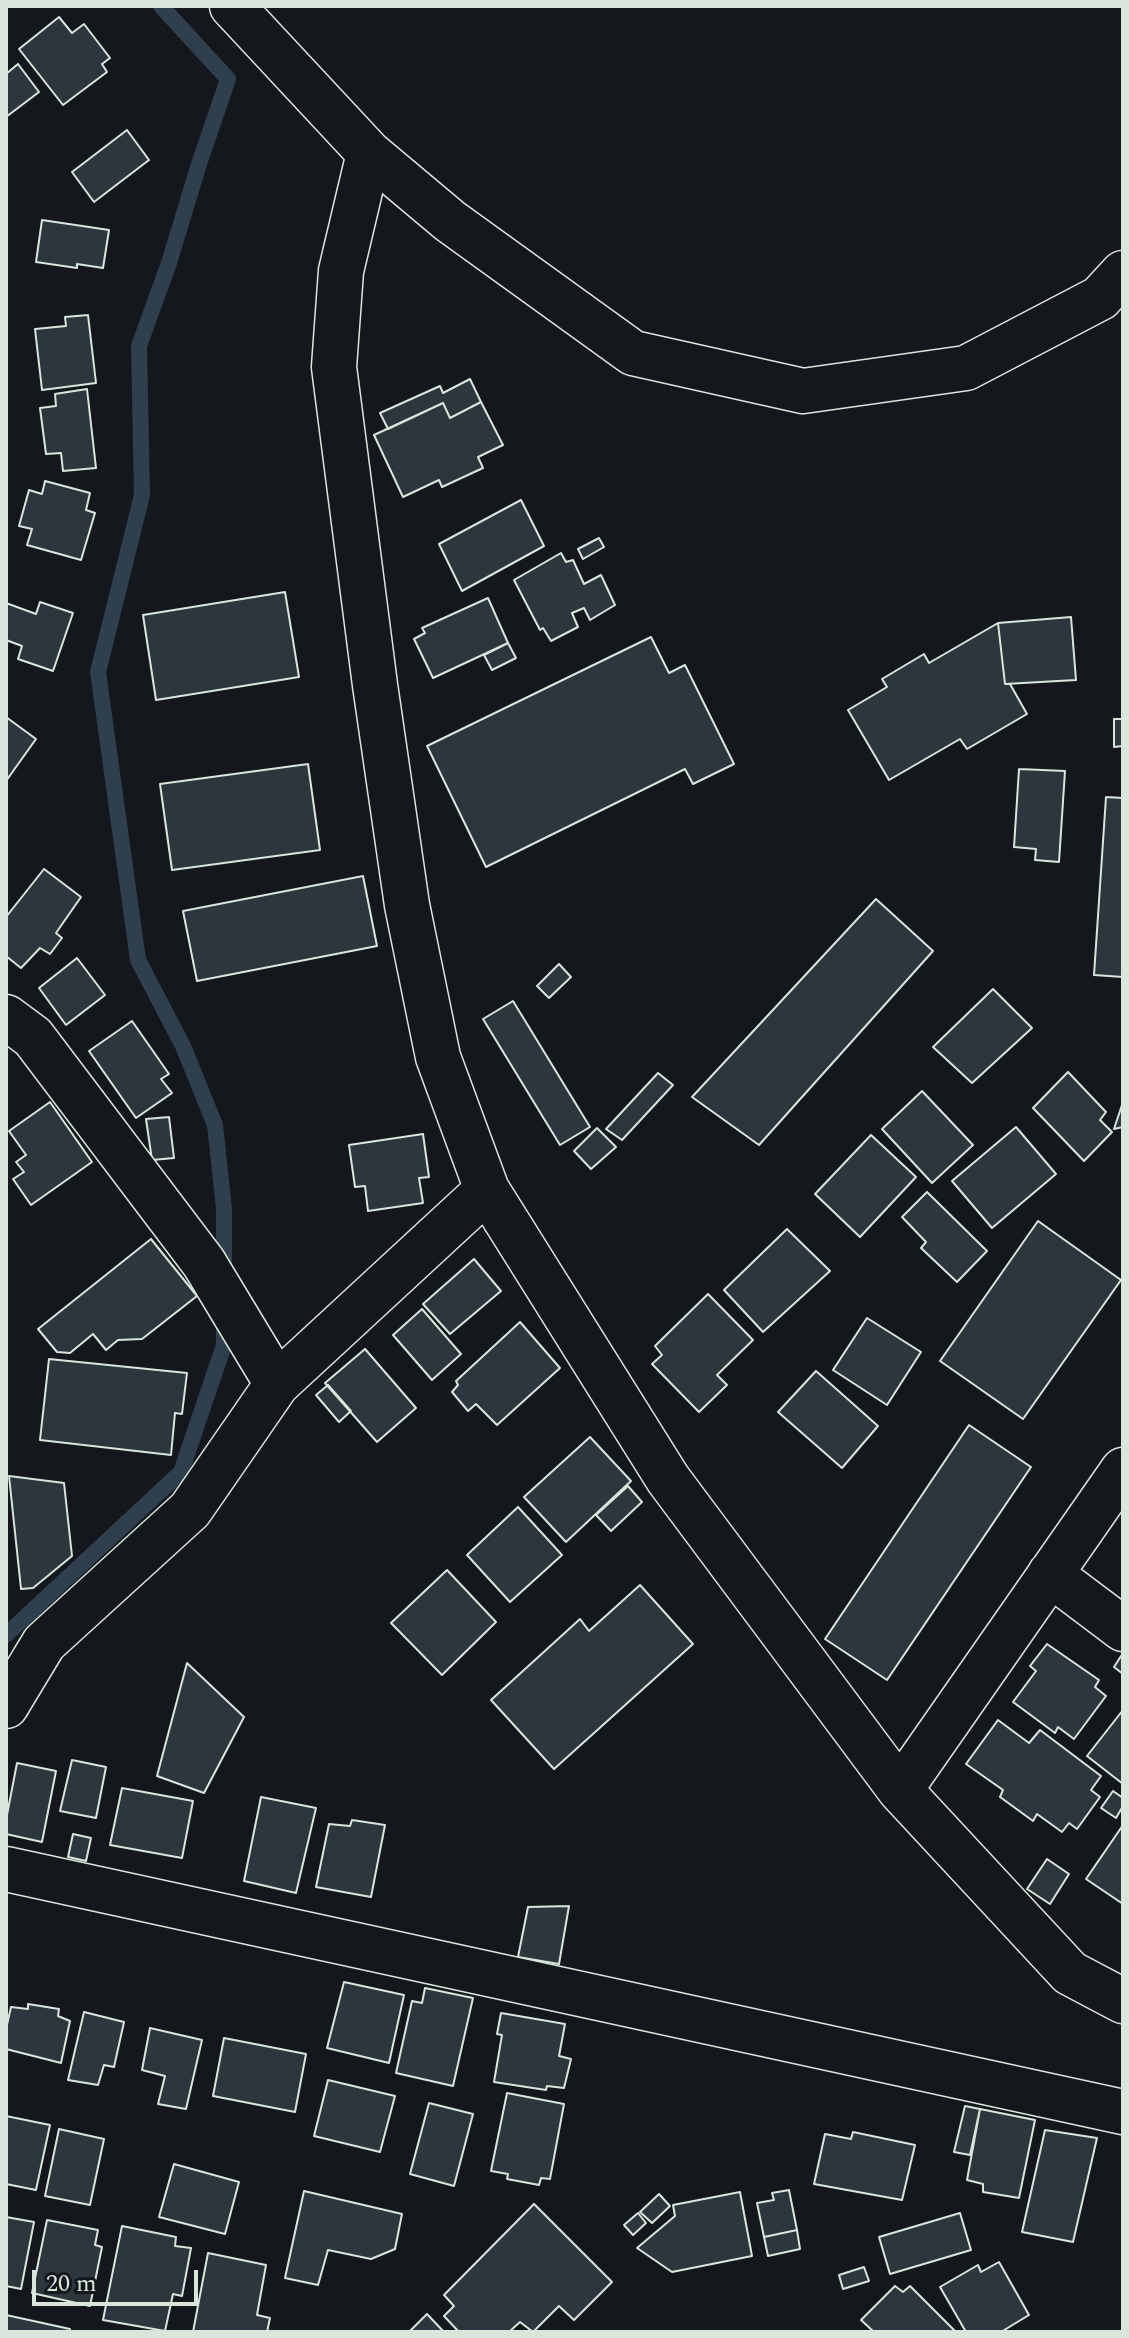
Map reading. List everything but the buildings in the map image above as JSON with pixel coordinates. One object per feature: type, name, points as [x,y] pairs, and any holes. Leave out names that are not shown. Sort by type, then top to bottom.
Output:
[{"type":"street","points":[[232,6],[369,153],[450,221],[633,353],[803,391],[966,368],[1100,298],[1123,273]]},
{"type":"street","points":[[369,153],[341,271],[334,367],[407,905],[438,1057],[487,1190],[668,1479],[900,1790],[1070,1973],[1123,2001]]},
{"type":"street","points":[[6,1017],[33,1037],[204,1263],[277,1384]]},
{"type":"street","points":[[6,1706],[44,1643],[190,1510],[277,1384],[487,1190]]},
{"type":"street","points":[[900,1790],[1123,1470]]},
{"type":"street","points":[[1050,1574],[1123,1629]]},
{"type":"street","points":[[6,1869],[1123,2112]]},
{"type":"waterway","points":[[161,6],[228,79],[139,346],[142,495],[98,672],[138,960],[183,1046],[215,1125],[224,1208],[224,1274]]},
{"type":"waterway","points":[[6,1635],[181,1472],[224,1345],[224,1317]]}]
